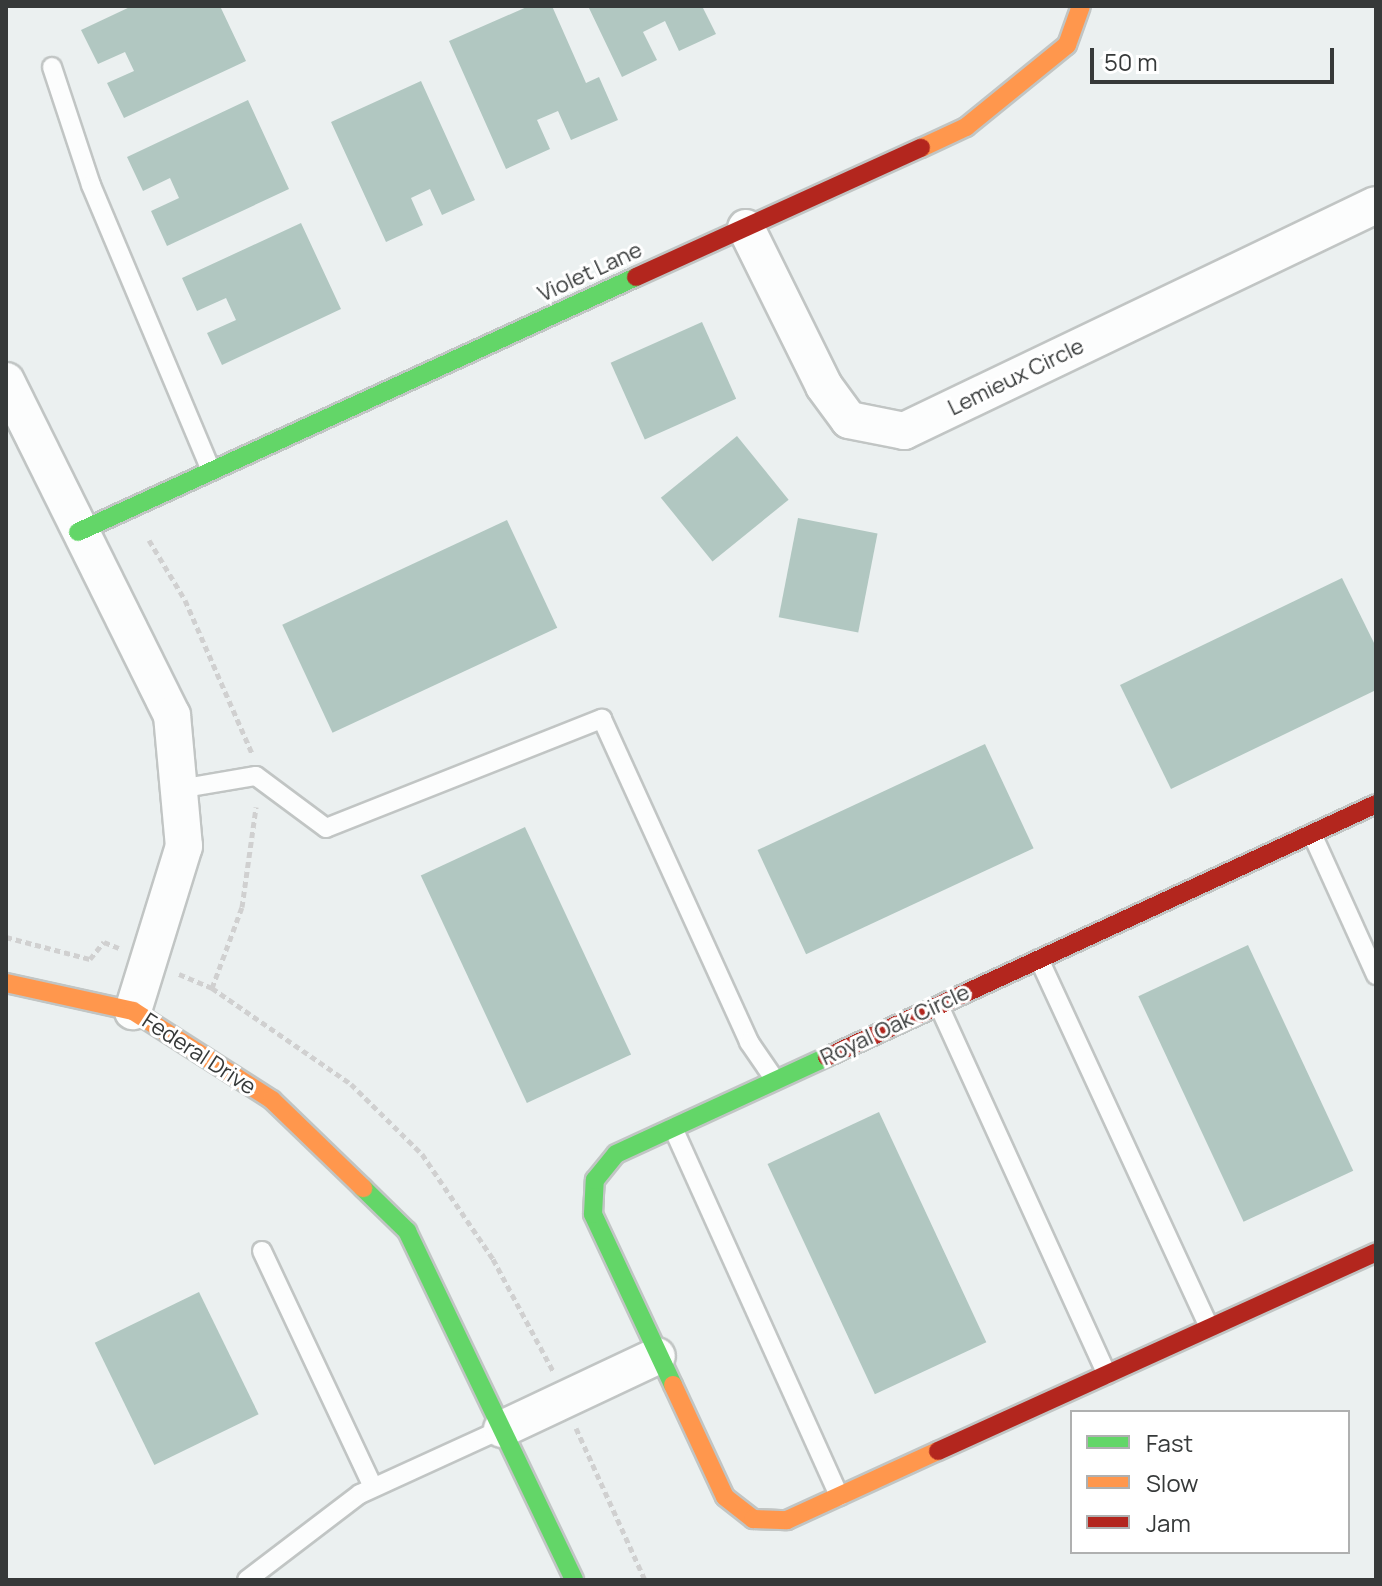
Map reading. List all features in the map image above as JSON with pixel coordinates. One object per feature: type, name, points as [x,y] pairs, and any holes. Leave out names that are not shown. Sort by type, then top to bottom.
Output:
[{"type":"street","name":"Violet Lane","points":[[78,532],[966,127],[1067,45],[1081,6]]},
{"type":"street","name":"Lemieux Circle","points":[[746,228],[824,386],[849,420],[904,431],[1376,205]]},
{"type":"street","name":"Federal Drive","points":[[6,381],[78,532],[172,715],[184,846],[133,1011],[272,1100],[407,1231],[574,1580]]},
{"type":"street","name":"Royal Oak Circle","points":[[1376,804],[616,1154],[595,1180],[593,1214],[725,1497],[753,1519],[787,1520],[1376,1252]]},
{"type":"street","points":[[6,983],[133,1011]]},
{"type":"street","points":[[502,1429],[657,1356]]},
{"type":"lane","points":[[52,67],[91,185],[211,471]]},
{"type":"lane","points":[[179,789],[256,776],[326,828],[602,719],[749,1042],[775,1080]]},
{"type":"lane","points":[[1312,834],[1376,975]]},
{"type":"lane","points":[[1038,959],[1209,1327]]},
{"type":"lane","points":[[939,1005],[1107,1374]]},
{"type":"lane","points":[[673,1128],[839,1496]]},
{"type":"lane","points":[[262,1251],[373,1487]]},
{"type":"lane","points":[[247,1580],[373,1487],[502,1429]]},
{"type":"building","points":[[132,6],[220,6],[246,61],[124,118],[107,83],[134,71],[125,52],[98,64],[81,30]]},
{"type":"building","points":[[529,6],[552,6],[586,83],[599,77],[618,120],[571,140],[558,111],[537,120],[550,149],[506,169],[449,41]]},
{"type":"building","points":[[588,6],[702,6],[716,34],[679,51],[665,21],[643,32],[657,60],[622,77]]},
{"type":"building","points":[[421,81],[475,200],[442,215],[430,189],[411,198],[423,225],[386,242],[331,122]]},
{"type":"building","points":[[248,100],[289,189],[167,246],[151,211],[179,198],[170,178],[143,191],[127,157]]},
{"type":"building","points":[[301,223],[341,309],[222,365],[207,333],[236,320],[226,298],[197,311],[182,278]]},
{"type":"building","points":[[702,322],[736,399],[645,439],[611,363]]},
{"type":"building","points":[[737,436],[789,500],[712,561],[661,498]]},
{"type":"building","points":[[798,518],[878,533],[858,633],[779,617]]},
{"type":"building","points":[[507,520],[557,628],[333,733],[282,625]]},
{"type":"building","points":[[1342,578],[1376,647],[1376,690],[1171,789],[1120,685]]},
{"type":"building","points":[[985,744],[1034,848],[806,954],[758,850]]},
{"type":"building","points":[[525,827],[631,1054],[527,1103],[421,876]]},
{"type":"building","points":[[1248,945],[1353,1171],[1244,1222],[1138,996]]},
{"type":"building","points":[[879,1112],[986,1342],[875,1394],[768,1164]]},
{"type":"building","points":[[199,1292],[259,1414],[154,1465],[95,1343]]},
{"type":"traffic: fast","points":[[78,532],[636,277]]},
{"type":"traffic: fast","points":[[673,1385],[593,1214],[595,1180],[616,1154],[827,1057]]},
{"type":"traffic: fast","points":[[363,1188],[407,1231],[574,1580]]},
{"type":"traffic: slow","points":[[921,148],[966,127],[1067,45],[1081,6]]},
{"type":"traffic: slow","points":[[6,983],[133,1011],[272,1100],[363,1188]]},
{"type":"traffic: slow","points":[[673,1385],[725,1497],[753,1519],[787,1520],[938,1451]]},
{"type":"traffic: jam","points":[[636,277],[921,148]]},
{"type":"traffic: jam","points":[[827,1057],[1376,804]]},
{"type":"traffic: jam","points":[[938,1451],[1376,1252]]}]
